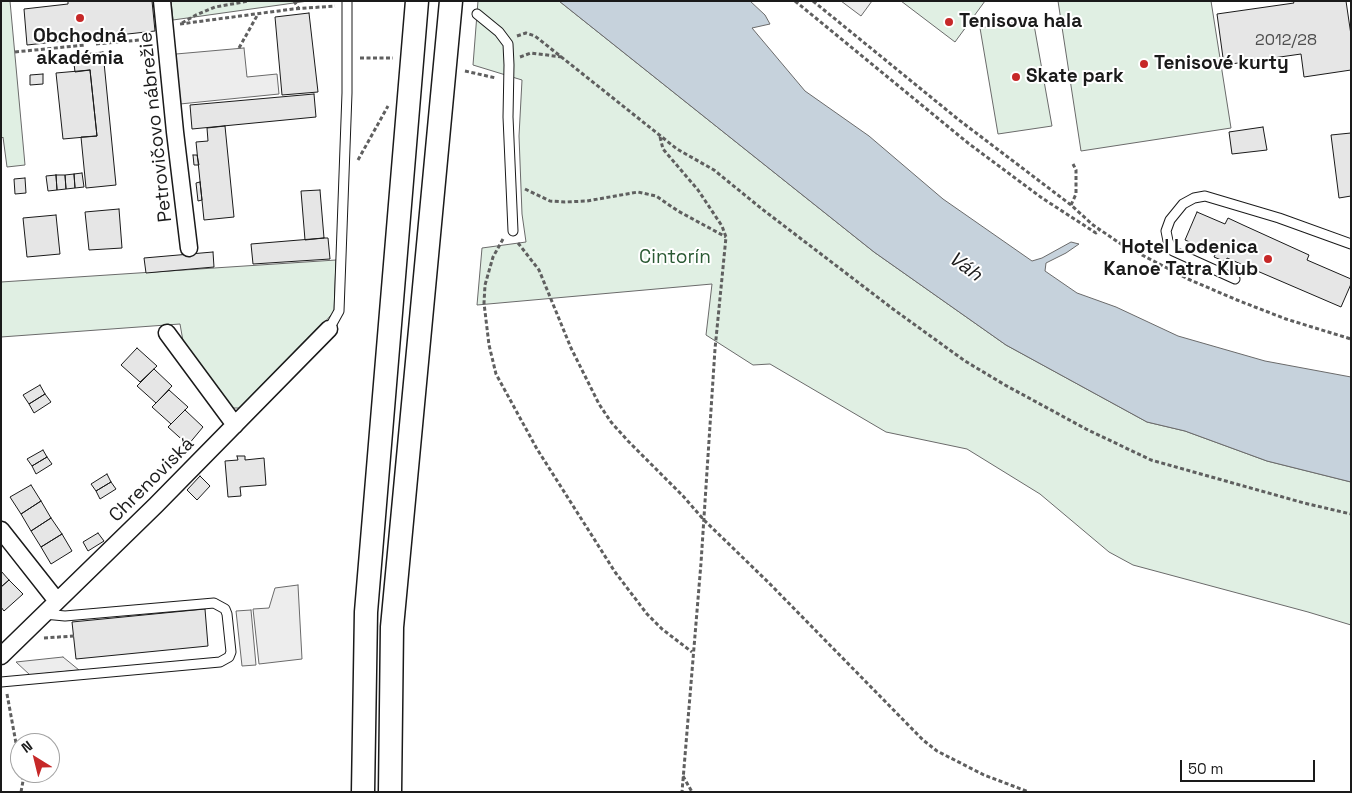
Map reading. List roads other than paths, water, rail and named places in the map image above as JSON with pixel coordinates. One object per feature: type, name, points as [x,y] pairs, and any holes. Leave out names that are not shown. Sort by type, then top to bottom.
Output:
[{"type":"main road","points":[[363,792],[366,612],[405,62],[417,1]]},
{"type":"main road","points":[[390,792],[392,627],[454,68],[451,1]]},
{"type":"street","name":"Petrovičovo nábrežie","points":[[162,1],[170,30],[175,132],[190,248]]},
{"type":"street","name":"Chrenoviská","points":[[1,656],[156,505],[329,329]]},
{"type":"street","points":[[167,333],[235,425]]},
{"type":"street","points":[[1,530],[57,601]]},
{"type":"lane","points":[[329,329],[339,311],[344,185],[346,4]]},
{"type":"lane","points":[[477,14],[499,32],[508,44],[508,117],[513,227]]},
{"type":"lane","points":[[1235,279],[1173,251],[1166,231],[1170,220],[1183,204],[1194,198],[1205,196],[1279,218],[1351,244]]},
{"type":"lane","points":[[3,682],[220,662],[229,657],[231,652],[227,614],[225,609],[214,603],[65,616],[44,614]]},
{"type":"water","name":"Váh","points":[[559,1],[750,1],[765,15],[770,24],[752,28],[805,91],[869,136],[943,199],[1032,261],[1042,258],[1071,242],[1079,244],[1046,263],[1045,271],[1077,293],[1116,307],[1178,336],[1265,361],[1351,377],[1351,482],[1267,461],[1185,431],[1147,422],[1006,345],[874,252]]},
{"type":"place","name":"Obchodná akadémia","points":[[80,18]]},
{"type":"place","name":"Tenisova hala","points":[[949,22]]},
{"type":"place","name":"Tenisové kurty","points":[[1144,64]]},
{"type":"place","name":"Skate park","points":[[1016,77]]},
{"type":"place","name":"Hotel Lodenica Kanoe Tatra Klub","points":[[1268,259]]},
{"type":"park label","name":"Cintorín","points":[[675,258]]}]
